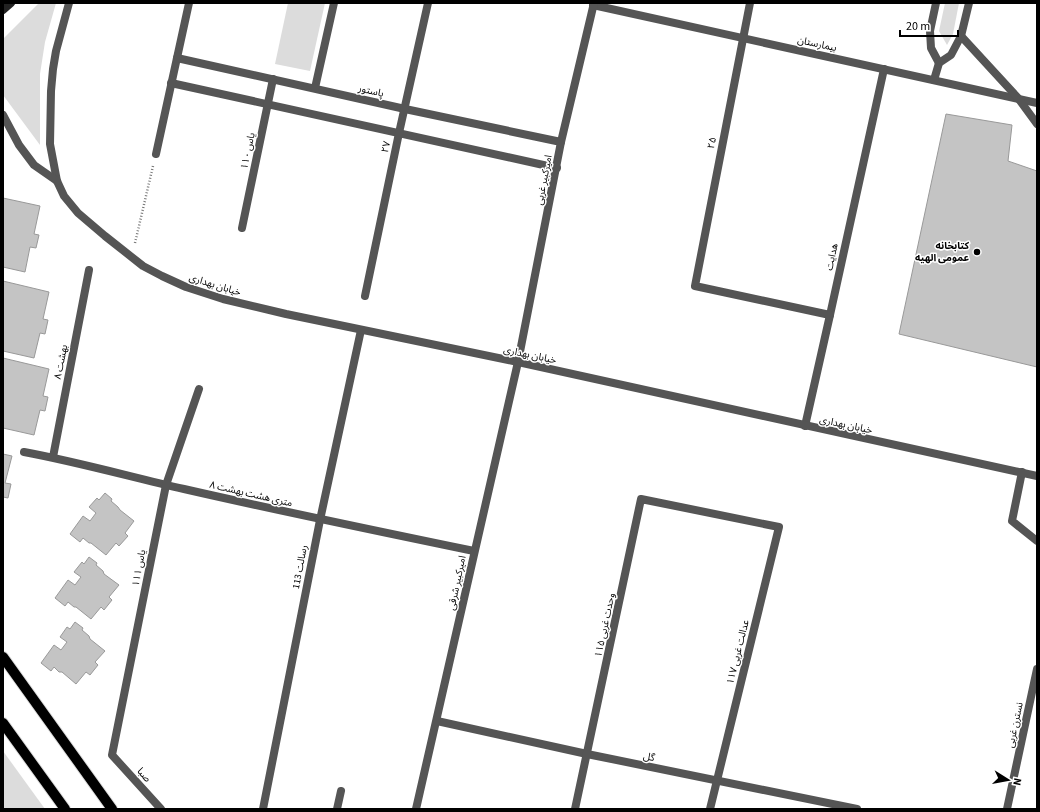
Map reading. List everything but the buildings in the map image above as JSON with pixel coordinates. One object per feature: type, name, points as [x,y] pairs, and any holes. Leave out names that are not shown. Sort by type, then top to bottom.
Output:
[{"type":"main road","points":[[3,10],[10,3]]},
{"type":"main road","points":[[3,657],[112,809]]},
{"type":"main road","points":[[3,723],[65,809]]},
{"type":"street","name":"خیابان بهداری","points":[[69,3],[56,51],[51,91],[50,144],[57,181],[64,196],[78,213],[142,266],[186,287],[223,299],[1037,476]]},
{"type":"street","points":[[156,154],[189,3]]},
{"type":"street","points":[[315,88],[334,3]]},
{"type":"street","name":"۲۷","points":[[365,296],[428,3]]},
{"type":"street","name":"۲۵","points":[[750,3],[695,286],[830,315]]},
{"type":"street","points":[[936,3],[930,31],[931,48],[939,63]]},
{"type":"street","points":[[934,80],[939,63],[951,55],[960,36],[969,3]]},
{"type":"street","name":"بیمارستان","points":[[594,4],[1037,103]]},
{"type":"street","name":"امیرکبیر غربی","points":[[518,362],[562,142],[594,4]]},
{"type":"street","points":[[960,36],[1018,98],[1037,124]]},
{"type":"street","name":"پاستور","points":[[177,58],[405,109],[562,142]]},
{"type":"street","name":"هدایت","points":[[805,426],[884,69]]},
{"type":"street","name":"یاس ۱۱۰","points":[[242,228],[273,79]]},
{"type":"street","points":[[171,83],[557,168]]},
{"type":"street","name":"خیابان بهداری","points":[[3,115],[19,145],[34,165],[57,181]]},
{"type":"street","name":"۸ بهشت","points":[[52,458],[89,270]]},
{"type":"street","name":"رسالت 113","points":[[263,809],[320,520],[362,330]]},
{"type":"street","name":"امیرکبیر شرقی","points":[[416,809],[518,362]]},
{"type":"street","name":"یاس ۱۱۱","points":[[112,755],[166,485],[199,389]]},
{"type":"street","name":"۸ متری هشت بهشت","points":[[24,452],[320,520],[474,551]]},
{"type":"street","points":[[1022,472],[1012,521],[1037,541]]},
{"type":"street","name":"۱۱۷ عدالت غربی","points":[[641,500],[779,527],[710,809]]},
{"type":"street","name":"۱۱۵ وحدت غربی","points":[[575,809],[588,754],[641,500]]},
{"type":"street","name":"نسترن غربی","points":[[1007,809],[1037,669]]},
{"type":"street","name":"گل","points":[[437,722],[857,809]]},
{"type":"street","name":"صبا","points":[[112,755],[161,809]]},
{"type":"street","points":[[337,809],[341,791]]},
{"type":"path","points":[[132,257],[156,154]]},
{"type":"shaded area","points":[[39,3],[56,3],[45,42],[40,74],[40,145],[3,95],[3,39]]},
{"type":"shaded area","points":[[288,3],[325,3],[310,71],[275,64]]},
{"type":"shaded area","points":[[945,3],[959,3],[953,34],[947,45],[939,31]]},
{"type":"shaded area","points":[[3,751],[45,809],[3,809]]},
{"type":"place","name":"کتابخانه عمومی الهیه","points":[[977,252]]}]
